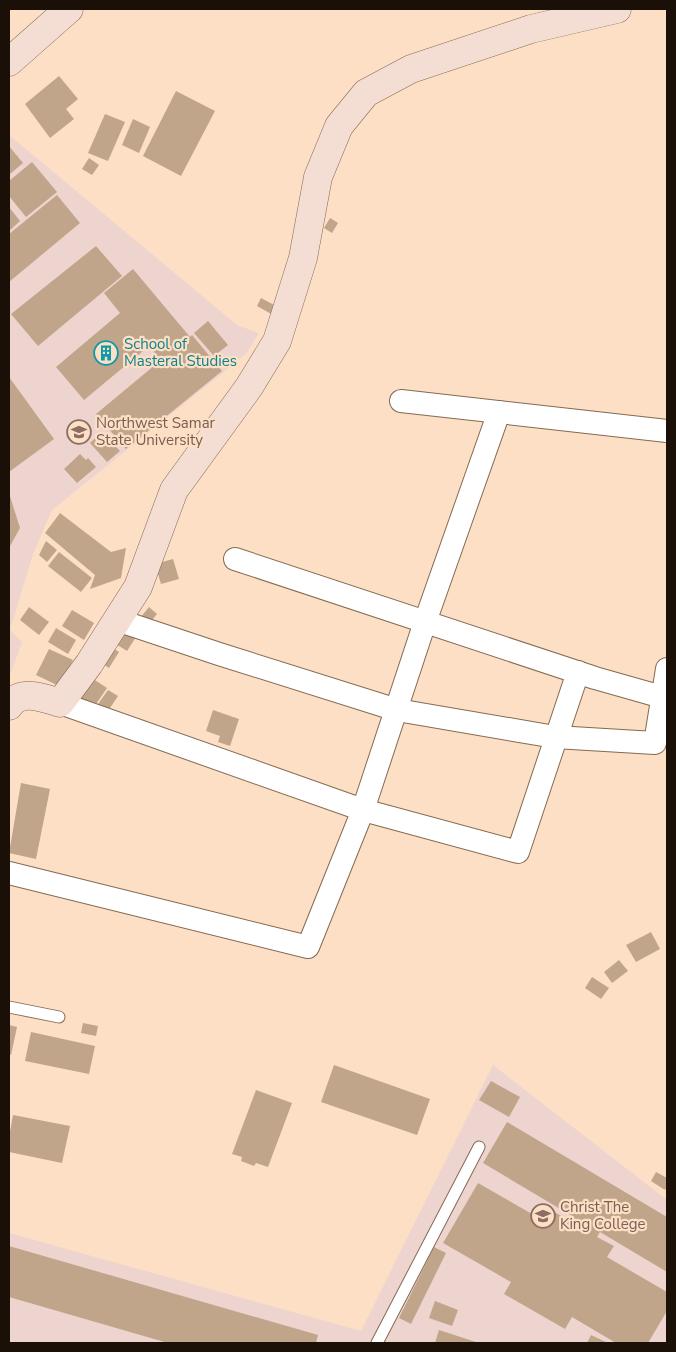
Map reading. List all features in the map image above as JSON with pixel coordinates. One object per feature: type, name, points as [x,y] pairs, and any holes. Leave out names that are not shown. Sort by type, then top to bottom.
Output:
[{"type":"street","points":[[9,62],[69,9]]},
{"type":"street","points":[[60,703],[89,664],[138,587],[174,490],[249,387],[277,341],[303,258],[318,177],[339,126],[366,92],[411,69],[531,29],[617,9]]},
{"type":"street","points":[[401,401],[667,430]]},
{"type":"street","points":[[9,873],[308,947],[363,810],[425,622],[499,412]]},
{"type":"street","points":[[235,559],[578,672],[662,697]]},
{"type":"street","points":[[117,620],[397,710],[555,737],[655,743],[667,669]]},
{"type":"street","points":[[9,706],[11,702],[24,696],[36,696],[363,810],[518,852],[578,672]]},
{"type":"lane","points":[[9,1007],[59,1017]]},
{"type":"lane","points":[[377,1343],[479,1147]]},
{"type":"shaded area","name":"Northwest Samar State University","points":[[9,135],[237,325],[259,333],[246,354],[52,510],[33,554],[10,630],[22,642],[9,678]]},
{"type":"shaded area","name":"Christ The King College","points":[[493,1065],[667,1200],[667,1343],[9,1343],[9,1233],[361,1331]]},
{"type":"building","points":[[59,76],[78,99],[66,109],[74,119],[50,138],[25,104]]},
{"type":"building","points":[[176,91],[215,111],[181,176],[143,156]]},
{"type":"building","points":[[105,114],[125,122],[108,161],[88,153]]},
{"type":"building","points":[[133,119],[150,127],[139,153],[122,145]]},
{"type":"building","points":[[9,146],[23,163],[10,174],[9,172]]},
{"type":"building","points":[[89,158],[99,165],[92,175],[82,169]]},
{"type":"building","points":[[32,162],[57,192],[26,217],[9,196],[9,181]]},
{"type":"building","points":[[57,195],[80,223],[9,282],[9,234]]},
{"type":"building","points":[[9,207],[20,221],[9,231]]},
{"type":"building","points":[[330,218],[338,223],[332,233],[324,228]]},
{"type":"building","points":[[96,246],[122,276],[38,346],[11,314]]},
{"type":"building","name":"School of Masteral Studies","points":[[133,269],[190,337],[192,335],[222,371],[126,449],[96,414],[161,360],[149,346],[84,400],[56,367],[120,313],[104,293]]},
{"type":"building","points":[[261,298],[278,307],[273,315],[257,306]]},
{"type":"building","points":[[208,321],[228,345],[214,356],[194,333]]},
{"type":"building","points":[[9,377],[54,439],[9,472]]},
{"type":"building","points":[[102,432],[120,451],[107,462],[90,443]]},
{"type":"building","points":[[80,454],[86,460],[88,458],[96,467],[77,483],[64,469]]},
{"type":"building","points":[[9,493],[20,528],[9,548]]},
{"type":"building","points":[[60,513],[111,552],[126,548],[121,578],[90,589],[95,575],[45,533]]},
{"type":"building","points":[[46,541],[57,550],[47,562],[39,555]]},
{"type":"building","points":[[59,552],[92,578],[81,592],[48,566]]},
{"type":"building","points":[[173,559],[179,579],[161,584],[155,564]]},
{"type":"building","points":[[29,607],[49,622],[39,635],[20,620]]},
{"type":"building","points":[[149,607],[157,614],[148,625],[140,618]]},
{"type":"building","points":[[72,610],[94,623],[84,640],[62,626]]},
{"type":"building","points":[[56,628],[76,640],[68,654],[48,642]]},
{"type":"building","points":[[119,628],[136,637],[127,651],[111,641]]},
{"type":"building","points":[[105,643],[119,652],[109,668],[95,659]]},
{"type":"building","points":[[49,649],[73,660],[65,675],[63,688],[36,675]]},
{"type":"building","points":[[87,675],[107,688],[92,710],[72,697]]},
{"type":"building","points":[[108,690],[118,696],[108,711],[98,704]]},
{"type":"building","points":[[213,710],[239,719],[230,746],[218,742],[220,736],[206,731]]},
{"type":"building","points":[[21,783],[50,789],[36,859],[9,853]]},
{"type":"building","points":[[651,932],[660,949],[636,962],[626,945]]},
{"type":"building","points":[[619,960],[628,971],[612,983],[604,972]]},
{"type":"building","points":[[592,977],[609,988],[601,999],[585,988]]},
{"type":"building","points":[[83,1023],[98,1026],[96,1036],[81,1033]]},
{"type":"building","points":[[9,1025],[17,1027],[11,1055],[9,1054]]},
{"type":"building","points":[[31,1032],[95,1046],[89,1074],[25,1061]]},
{"type":"building","points":[[334,1065],[430,1099],[417,1135],[321,1102]]},
{"type":"building","points":[[491,1081],[520,1097],[509,1117],[479,1100]]},
{"type":"building","points":[[256,1090],[292,1103],[268,1167],[256,1163],[254,1166],[241,1161],[242,1157],[232,1154]]},
{"type":"building","points":[[13,1115],[70,1126],[62,1163],[9,1152],[9,1137]]},
{"type":"building","points":[[507,1122],[667,1217],[667,1272],[600,1232],[597,1237],[614,1246],[607,1257],[667,1292],[667,1311],[648,1343],[616,1343],[572,1317],[565,1329],[504,1294],[511,1282],[443,1243],[478,1183],[546,1222],[553,1211],[569,1221],[572,1216],[483,1163]]},
{"type":"building","points":[[656,1172],[667,1178],[665,1190],[651,1181]]},
{"type":"building","points":[[9,1246],[318,1335],[316,1343],[168,1343],[9,1297]]},
{"type":"building","points":[[434,1247],[446,1253],[411,1324],[399,1318]]},
{"type":"building","points":[[435,1301],[458,1310],[452,1326],[429,1318]]},
{"type":"building","points":[[439,1330],[479,1343],[435,1343]]},
{"type":"building","points":[[591,1335],[608,1343],[587,1343]]},
{"type":"place","name":"School of Masteral Studies","points":[[106,353]]},
{"type":"place","name":"Northwest Samar State University","points":[[79,432]]},
{"type":"place","name":"Christ The King College","points":[[543,1216]]}]
